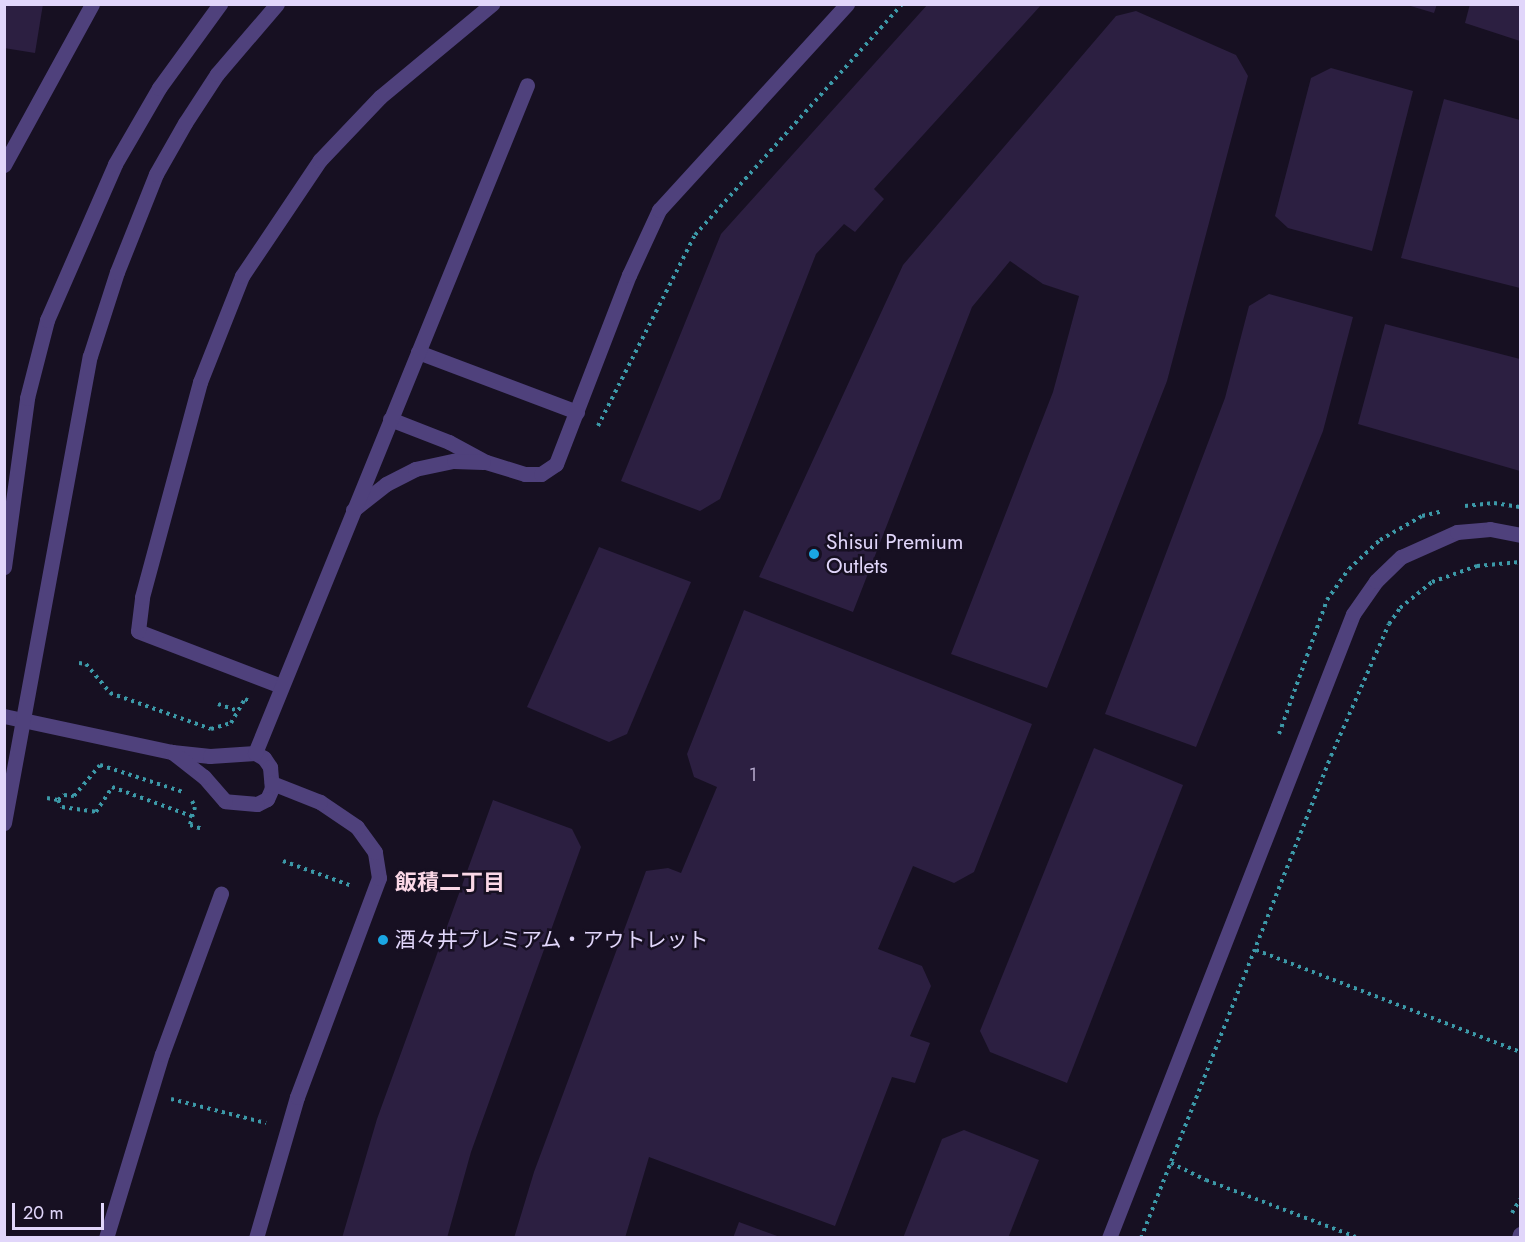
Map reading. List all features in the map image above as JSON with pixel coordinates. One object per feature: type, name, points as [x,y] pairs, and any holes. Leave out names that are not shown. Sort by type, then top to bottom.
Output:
[{"type":"street","points":[[4,165],[92,4]]},
{"type":"street","points":[[4,567],[27,398],[47,320],[115,164],[159,88],[219,4]]},
{"type":"street","points":[[4,823],[90,356],[117,272],[156,174],[184,123],[217,74],[277,4]]},
{"type":"street","points":[[281,686],[138,630],[142,597],[200,382],[242,276],[320,160],[380,97],[492,4]]},
{"type":"street","points":[[390,418],[450,442],[486,462],[525,474],[541,474],[556,464],[629,275],[659,210],[847,4]]},
{"type":"street","points":[[255,753],[527,84]]},
{"type":"street","points":[[418,352],[577,412]]},
{"type":"street","points":[[353,510],[386,484],[415,469],[454,461],[486,462]]},
{"type":"street","points":[[1109,1238],[1353,614],[1376,581],[1401,557],[1456,532],[1490,530],[1521,535]]},
{"type":"street","points":[[4,716],[172,752],[210,756],[255,753],[264,758],[270,767],[272,783],[267,798],[257,804],[235,804],[225,801],[204,777],[172,752]]},
{"type":"street","points":[[256,1238],[297,1097],[379,878],[375,852],[357,827],[320,802],[272,783]]},
{"type":"street","points":[[106,1238],[150,1093],[220,894]]},
{"type":"path","points":[[596,431],[694,235],[902,4]]},
{"type":"path","points":[[1141,1238],[1336,746],[1380,642],[1400,608],[1432,582],[1457,571],[1494,562],[1521,562]]},
{"type":"path","points":[[79,663],[86,664],[110,693],[211,729],[231,723],[245,699],[258,704]]},
{"type":"path","points":[[218,704],[238,711]]},
{"type":"path","points":[[58,800],[64,795],[74,796],[100,765],[123,770],[190,795],[194,817],[190,825],[202,830]]},
{"type":"path","points":[[47,798],[58,800],[62,807],[96,812],[112,788],[194,817]]},
{"type":"path","points":[[1256,950],[1518,1051]]},
{"type":"path","points":[[150,1093],[268,1124]]},
{"type":"path","points":[[1171,1163],[1206,1180],[1356,1238]]},
{"type":"building","points":[[4,4],[43,4],[35,53],[4,48]]},
{"type":"building","points":[[928,4],[1042,4],[874,189],[884,199],[855,232],[844,224],[816,254],[720,499],[700,511],[621,481],[721,234]]},
{"type":"building","points":[[1404,4],[1437,4],[1434,13]]},
{"type":"building","points":[[1470,4],[1520,4],[1520,41],[1465,23]]},
{"type":"building","points":[[1136,11],[1236,55],[1248,76],[1167,381],[1047,688],[951,654],[1053,392],[1079,296],[1043,284],[1010,261],[972,307],[853,612],[759,577],[903,265],[1116,16]]},
{"type":"building","points":[[1331,68],[1413,91],[1372,251],[1288,228],[1275,216],[1311,78]]},
{"type":"building","points":[[1444,99],[1520,120],[1520,288],[1401,258]]},
{"type":"building","points":[[1269,294],[1353,317],[1323,431],[1196,747],[1105,714],[1225,398],[1249,306]]},
{"type":"building","points":[[1385,324],[1520,359],[1520,471],[1358,424]]},
{"type":"building","points":[[599,547],[691,582],[627,734],[609,742],[527,707]]},
{"type":"building","points":[[744,610],[1032,724],[974,872],[954,883],[913,866],[878,949],[922,966],[931,986],[910,1036],[930,1043],[915,1083],[892,1077],[835,1226],[649,1157],[625,1238],[514,1238],[534,1172],[646,871],[668,868],[681,873],[717,787],[694,777],[687,754]]},
{"type":"building","points":[[1094,748],[1183,785],[1067,1083],[990,1052],[980,1031]]},
{"type":"building","points":[[493,800],[572,829],[581,847],[471,1152],[447,1238],[342,1238],[377,1119]]},
{"type":"building","points":[[964,1130],[1039,1160],[1008,1238],[903,1238],[942,1139]]},
{"type":"building","points":[[739,1222],[780,1237],[780,1238],[733,1238]]},
{"type":"place","name":"Shisui Premium Outlets","points":[[814,554]]},
{"type":"place","name":"酒々井プレミアム・アウトレット","points":[[383,940]]},
{"type":"district","name":"飯積二丁目","points":[[450,883]]}]
